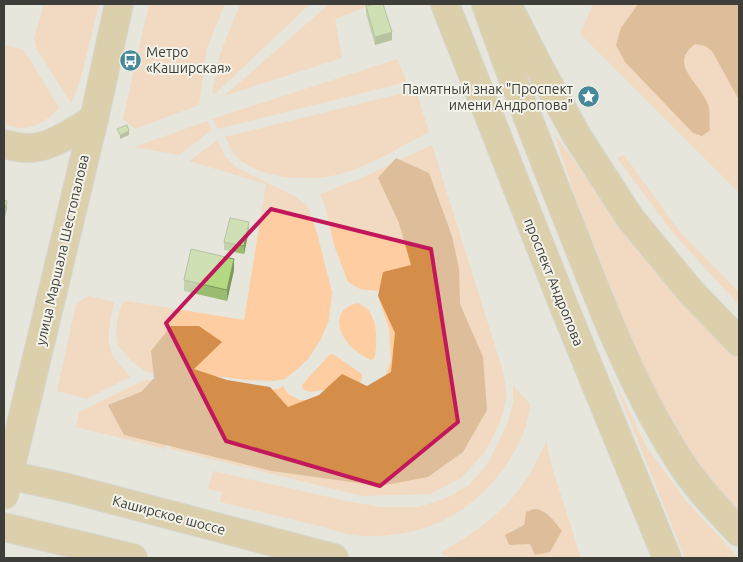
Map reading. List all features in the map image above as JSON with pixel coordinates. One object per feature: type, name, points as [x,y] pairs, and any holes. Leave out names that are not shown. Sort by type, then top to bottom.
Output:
[{"type":"main road","name":"улица Маршала Шестопалова","points":[[5,481],[94,119],[119,4]]},
{"type":"main road","name":"проспект Андропова","points":[[445,4],[565,310],[667,558]]},
{"type":"main road","points":[[486,4],[516,90],[598,296],[641,392],[685,469],[710,501],[739,532]]},
{"type":"main road","points":[[507,4],[577,136],[630,218],[691,292],[739,342]]},
{"type":"main road","points":[[4,144],[28,148],[40,147],[64,137],[94,119]]},
{"type":"main road","name":"Каширское шоссе","points":[[5,481],[78,491],[334,558]]},
{"type":"main road","points":[[4,527],[133,558]]},
{"type":"highlighted area","points":[[271,209],[431,249],[458,422],[380,486],[226,441],[166,323]]},
{"type":"shaded area","points":[[44,4],[99,4],[79,85],[71,103],[36,48],[34,38]]},
{"type":"shaded area","points":[[149,4],[225,4],[207,48],[199,105],[135,129],[123,119]]},
{"type":"shaded area","points":[[240,4],[310,4],[216,93],[212,93],[220,54]]},
{"type":"shaded area","points":[[329,4],[374,4],[335,19],[342,58],[224,96]]},
{"type":"shaded area","points":[[593,4],[739,4],[739,193],[580,34]]},
{"type":"shaded area","points":[[638,4],[739,5],[739,100],[712,51],[705,46],[695,44],[687,51],[684,59],[688,73],[703,95],[709,108],[710,130],[702,136],[693,133],[625,62],[616,45],[621,28]]},
{"type":"shaded area","points":[[4,45],[22,49],[26,53],[59,108],[47,119],[31,127],[16,128],[4,124]]},
{"type":"shaded area","points":[[397,59],[407,82],[218,129],[212,119]]},
{"type":"shaded area","points":[[416,90],[429,132],[356,169],[331,176],[293,178],[266,173],[243,162],[234,154],[225,137]]},
{"type":"shaded area","points":[[207,121],[212,130],[179,155],[134,147]]},
{"type":"shaded area","points":[[554,133],[623,229],[739,354],[739,520],[702,473],[675,430],[643,369],[574,193]]},
{"type":"shaded area","points":[[217,140],[225,156],[237,168],[296,197],[307,205],[317,233],[332,292],[329,320],[320,341],[308,359],[285,379],[273,381],[247,380],[198,374],[146,372],[131,361],[118,345],[116,333],[118,316],[122,303],[127,301],[244,320],[266,184],[189,161]]},
{"type":"shaded area","points":[[432,145],[503,371],[507,396],[500,423],[485,452],[461,478],[431,494],[362,496],[170,449],[196,381],[246,390],[278,389],[283,386],[288,394],[300,400],[337,402],[382,386],[391,360],[389,328],[379,300],[386,286],[377,291],[360,289],[348,282],[334,245],[325,206],[320,194],[359,179]]},
{"type":"shaded area","points":[[624,155],[680,232],[739,292],[739,305],[674,234],[617,158]]},
{"type":"shaded area","points":[[396,158],[429,173],[452,236],[459,268],[460,304],[483,357],[487,410],[463,452],[428,477],[380,486],[272,471],[124,435],[108,405],[141,392],[154,378],[151,351],[171,326],[199,326],[222,342],[194,369],[227,380],[270,387],[288,407],[319,395],[342,374],[367,386],[391,372],[395,333],[378,296],[383,272],[411,265],[399,223],[378,178]]},
{"type":"shaded area","points":[[89,296],[114,302],[109,328],[110,348],[114,357],[130,377],[87,399],[57,391],[76,304]]},
{"type":"shaded area","points":[[358,303],[368,310],[374,320],[376,351],[375,357],[372,360],[352,348],[343,336],[339,324],[345,309]]},
{"type":"shaded area","points":[[333,354],[362,374],[362,380],[358,385],[310,392],[303,389],[302,385],[329,355]]},
{"type":"shaded area","points":[[611,374],[646,446],[685,500],[739,558],[685,558]]},
{"type":"shaded area","points":[[190,379],[165,449],[76,427],[79,412],[145,380]]},
{"type":"shaded area","points":[[513,385],[530,404],[523,434],[517,448],[496,479],[481,495],[465,508],[428,527],[386,535],[353,535],[220,502],[222,492],[208,489],[213,471],[381,507],[419,507],[446,498],[469,485],[488,463],[507,425],[513,403]]},
{"type":"shaded area","points":[[546,441],[552,467],[581,558],[457,558],[442,555],[441,552],[476,530],[504,507],[527,478]]},
{"type":"shaded area","points":[[534,509],[546,514],[562,531],[550,552],[535,555],[530,544],[509,545],[505,535],[524,525],[526,512]]},
{"type":"building","points":[[383,4],[392,32],[375,37],[366,6]]},
{"type":"building","points":[[127,125],[129,131],[120,135],[117,129]]},
{"type":"building","points":[[4,200],[7,201],[4,214]]},
{"type":"building","points":[[230,218],[249,222],[244,246],[224,242]]},
{"type":"building","points":[[191,249],[234,259],[227,290],[184,280]]},
{"type":"place","name":"Метро «Каширская»","points":[[130,60]]},
{"type":"place","name":"Памятный знак \"Проспект имени Андропова\"","points":[[589,97]]}]
